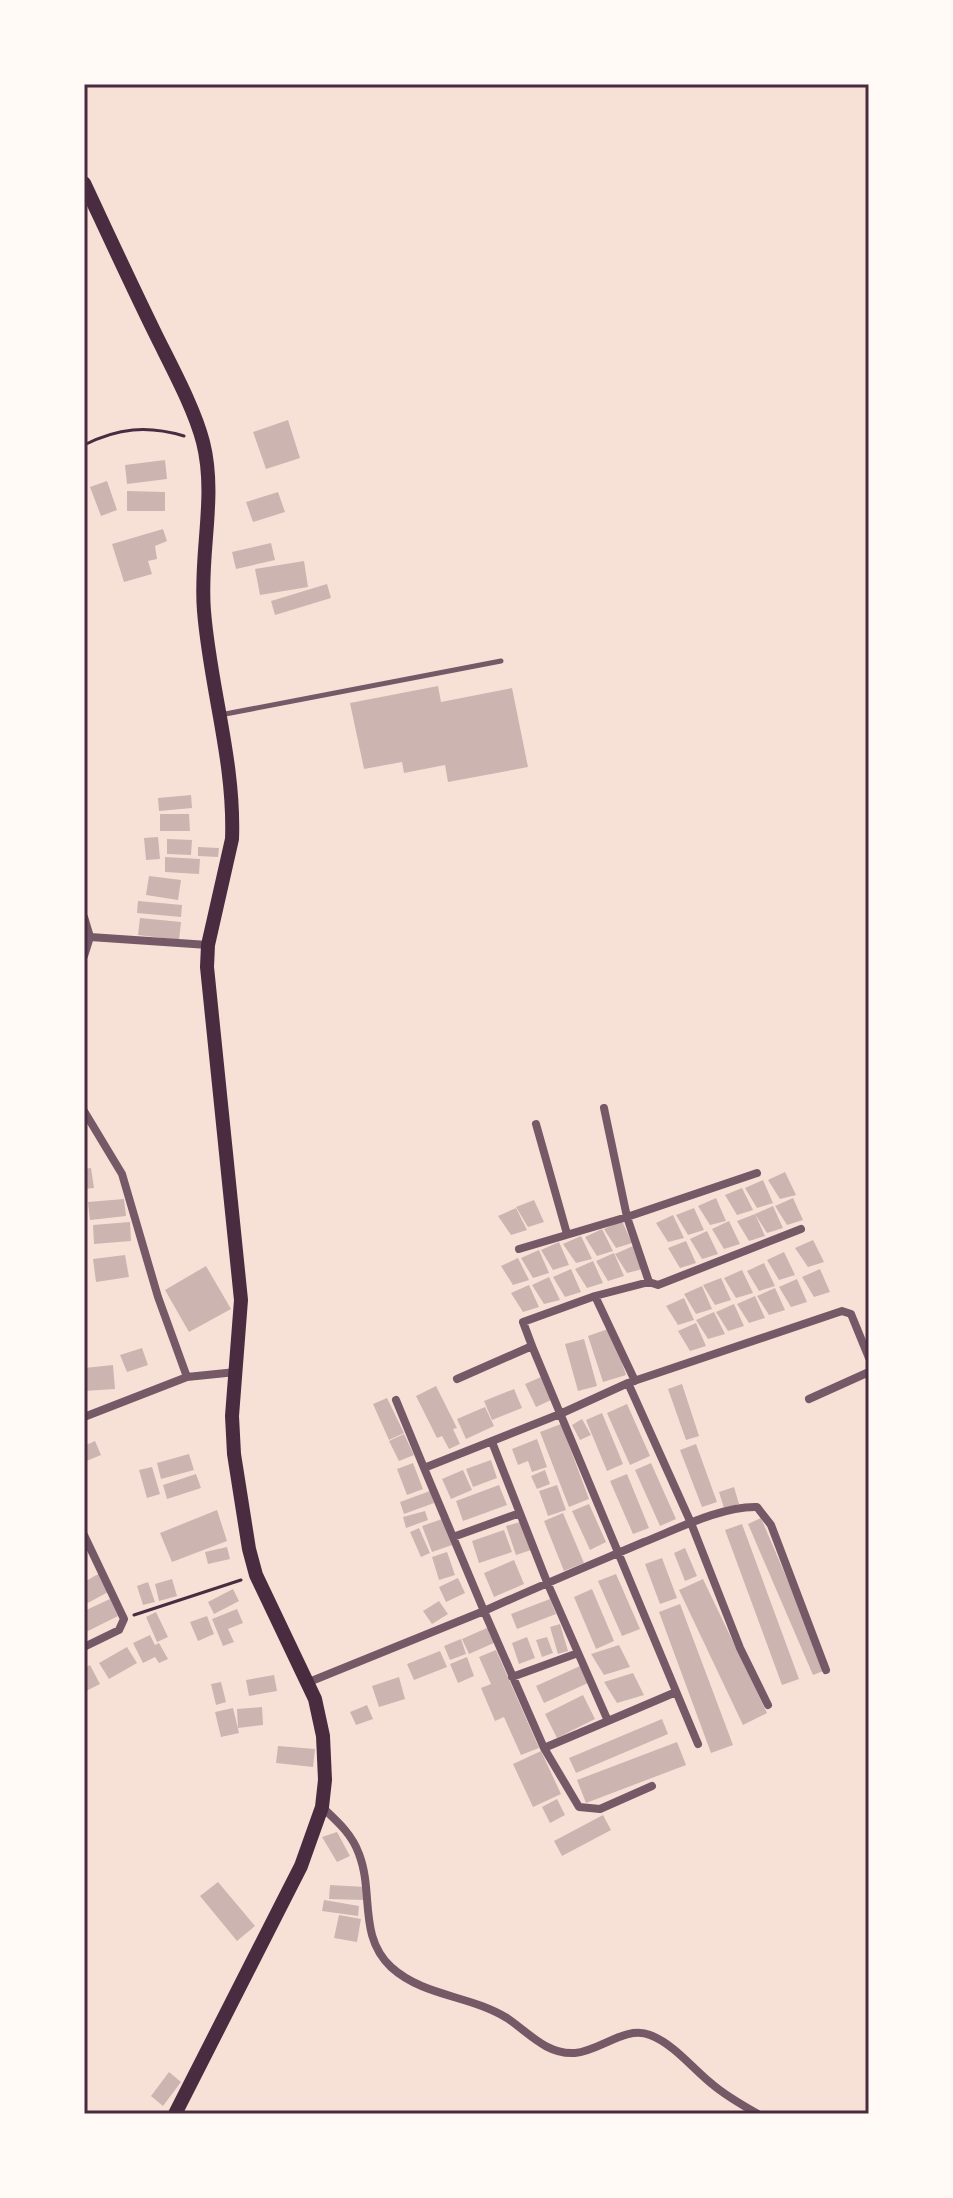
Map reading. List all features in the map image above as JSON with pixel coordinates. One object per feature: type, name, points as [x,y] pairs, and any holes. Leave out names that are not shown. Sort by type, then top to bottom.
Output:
[{"type":"main road","points":[[84,183],[178,381],[203,441],[208,481],[203,598],[230,783],[232,839],[208,945],[214,1037],[241,1300],[232,1436],[249,1549],[256,1575],[309,1682],[325,1754],[322,1807],[301,1866],[175,2114]]},
{"type":"street","points":[[84,917],[90,937],[84,956]]},
{"type":"street","points":[[90,937],[208,945]]},
{"type":"street","points":[[604,1108],[627,1217],[649,1282]]},
{"type":"street","points":[[84,1111],[122,1174],[158,1297],[187,1377]]},
{"type":"street","points":[[536,1124],[567,1234]]},
{"type":"street","points":[[519,1249],[757,1173]]},
{"type":"street","points":[[698,1744],[523,1322],[595,1296],[649,1282],[658,1285],[801,1229]]},
{"type":"street","points":[[595,1296],[740,1648],[768,1705]]},
{"type":"street","points":[[424,1468],[632,1382],[842,1311],[851,1314],[869,1358]]},
{"type":"street","points":[[457,1379],[532,1346]]},
{"type":"street","points":[[84,1417],[187,1377],[237,1372]]},
{"type":"street","points":[[809,1399],[869,1372]]},
{"type":"street","points":[[396,1400],[512,1677],[544,1748],[579,1807],[600,1809],[652,1786]]},
{"type":"street","points":[[492,1442],[547,1582],[608,1721]]},
{"type":"street","points":[[309,1682],[691,1523],[747,1507],[757,1507],[764,1514],[792,1576],[826,1670]]},
{"type":"street","points":[[453,1537],[520,1513]]},
{"type":"street","points":[[84,1535],[124,1619],[119,1630],[84,1647]]},
{"type":"street","points":[[84,1563],[94,1558]]},
{"type":"street","points":[[512,1677],[578,1653]]},
{"type":"street","points":[[544,1748],[676,1692]]},
{"type":"street","points":[[322,1807],[345,1830],[359,1852],[364,1870],[370,1935],[376,1949],[394,1970],[421,1987],[487,2008],[542,2045],[561,2052],[589,2051],[630,2034],[651,2035],[714,2086],[758,2114]]},
{"type":"lane","points":[[219,715],[501,661]]},
{"type":"path","points":[[84,445],[127,429],[160,429],[203,441]]},
{"type":"path","points":[[124,1619],[256,1575]]},
{"type":"building","points":[[288,420],[300,458],[266,469],[253,432]]},
{"type":"building","points":[[165,460],[167,479],[127,484],[125,465]]},
{"type":"building","points":[[107,481],[117,510],[101,516],[90,487]]},
{"type":"building","points":[[127,491],[165,492],[165,511],[127,511]]},
{"type":"building","points":[[278,492],[285,512],[253,522],[246,502]]},
{"type":"building","points":[[163,529],[167,541],[155,546],[157,559],[148,561],[152,574],[124,582],[112,544]]},
{"type":"building","points":[[271,543],[275,560],[236,569],[232,552]]},
{"type":"building","points":[[304,561],[308,587],[260,595],[255,569]]},
{"type":"building","points":[[327,584],[331,598],[275,615],[271,601]]},
{"type":"building","points":[[438,686],[441,702],[512,688],[528,767],[448,782],[445,765],[404,773],[402,762],[364,769],[350,703]]},
{"type":"building","points":[[191,795],[192,808],[159,811],[158,798]]},
{"type":"building","points":[[160,814],[189,814],[190,831],[160,831]]},
{"type":"building","points":[[158,837],[160,859],[146,860],[144,838]]},
{"type":"building","points":[[167,839],[192,840],[191,855],[167,854]]},
{"type":"building","points":[[198,847],[219,848],[218,857],[198,856]]},
{"type":"building","points":[[165,857],[200,859],[199,874],[165,872]]},
{"type":"building","points":[[149,876],[181,880],[178,900],[146,895]]},
{"type":"building","points":[[138,901],[182,905],[181,917],[137,913]]},
{"type":"building","points":[[140,918],[181,922],[179,940],[138,935]]},
{"type":"building","points":[[91,1168],[94,1188],[84,1189],[84,1169]]},
{"type":"building","points":[[785,1172],[796,1195],[780,1199],[768,1180]]},
{"type":"building","points":[[763,1180],[773,1203],[757,1208],[745,1188]]},
{"type":"building","points":[[742,1188],[753,1210],[737,1215],[725,1195]]},
{"type":"building","points":[[716,1198],[726,1221],[710,1225],[698,1206]]},
{"type":"building","points":[[793,1198],[803,1220],[787,1225],[775,1206]]},
{"type":"building","points":[[124,1199],[126,1216],[90,1220],[88,1202]]},
{"type":"building","points":[[534,1200],[544,1222],[528,1227],[516,1207]]},
{"type":"building","points":[[773,1206],[783,1228],[767,1233],[755,1214]]},
{"type":"building","points":[[516,1208],[527,1230],[511,1235],[498,1216]]},
{"type":"building","points":[[694,1208],[704,1230],[688,1235],[676,1215]]},
{"type":"building","points":[[755,1214],[765,1236],[749,1241],[737,1221]]},
{"type":"building","points":[[673,1215],[684,1238],[668,1242],[656,1223]]},
{"type":"building","points":[[622,1221],[632,1243],[616,1248],[604,1229]]},
{"type":"building","points":[[729,1221],[740,1244],[724,1249],[712,1229]]},
{"type":"building","points":[[130,1222],[131,1241],[94,1244],[93,1225]]},
{"type":"building","points":[[602,1229],[613,1251],[597,1256],[585,1237]]},
{"type":"building","points":[[707,1231],[718,1254],[702,1259],[690,1239]]},
{"type":"building","points":[[581,1236],[592,1259],[576,1263],[563,1244]]},
{"type":"building","points":[[813,1240],[824,1262],[808,1267],[795,1248]]},
{"type":"building","points":[[686,1241],[696,1263],[680,1268],[668,1248]]},
{"type":"building","points":[[559,1242],[569,1265],[553,1270],[541,1250]]},
{"type":"building","points":[[633,1246],[643,1269],[627,1273],[615,1254]]},
{"type":"building","points":[[539,1250],[549,1273],[533,1278],[521,1258]]},
{"type":"building","points":[[784,1252],[795,1275],[779,1280],[767,1260]]},
{"type":"building","points":[[614,1253],[624,1276],[608,1281],[596,1261]]},
{"type":"building","points":[[125,1255],[129,1277],[96,1282],[93,1259]]},
{"type":"building","points":[[518,1258],[529,1280],[513,1285],[501,1266]]},
{"type":"building","points":[[593,1261],[603,1283],[587,1288],[575,1269]]},
{"type":"building","points":[[764,1263],[775,1286],[759,1291],[747,1271]]},
{"type":"building","points":[[206,1266],[231,1309],[189,1332],[165,1290]]},
{"type":"building","points":[[571,1269],[581,1292],[565,1297],[553,1277]]},
{"type":"building","points":[[820,1269],[830,1292],[814,1297],[802,1277]]},
{"type":"building","points":[[742,1270],[753,1293],[736,1298],[724,1278]]},
{"type":"building","points":[[549,1277],[560,1300],[544,1304],[532,1285]]},
{"type":"building","points":[[721,1278],[731,1300],[715,1305],[703,1285]]},
{"type":"building","points":[[797,1279],[807,1302],[791,1307],[779,1287]]},
{"type":"building","points":[[529,1285],[539,1307],[523,1312],[511,1293]]},
{"type":"building","points":[[702,1286],[712,1309],[696,1314],[684,1294]]},
{"type":"building","points":[[775,1288],[785,1310],[769,1315],[757,1296]]},
{"type":"building","points":[[755,1296],[765,1318],[749,1323],[737,1304]]},
{"type":"building","points":[[684,1298],[694,1320],[678,1325],[666,1306]]},
{"type":"building","points":[[734,1304],[744,1326],[728,1331],[716,1312]]},
{"type":"building","points":[[714,1312],[725,1334],[708,1339],[696,1320]]},
{"type":"building","points":[[696,1323],[706,1346],[690,1351],[678,1331]]},
{"type":"building","points":[[611,1328],[626,1375],[603,1382],[588,1336]]},
{"type":"building","points":[[584,1339],[597,1386],[578,1391],[565,1344]]},
{"type":"building","points":[[142,1348],[148,1365],[127,1372],[120,1355]]},
{"type":"building","points":[[113,1365],[115,1389],[84,1391],[84,1368]]},
{"type":"building","points":[[541,1377],[551,1400],[536,1407],[525,1384]]},
{"type":"building","points":[[682,1384],[699,1436],[686,1440],[668,1389]]},
{"type":"building","points":[[436,1386],[457,1428],[453,1429],[460,1444],[449,1449],[442,1436],[437,1438],[416,1396]]},
{"type":"building","points":[[514,1389],[522,1408],[492,1420],[484,1401]]},
{"type":"building","points":[[387,1398],[404,1433],[389,1440],[373,1404]]},
{"type":"building","points":[[627,1404],[650,1456],[630,1465],[607,1413]]},
{"type":"building","points":[[485,1407],[494,1426],[466,1439],[457,1419]]},
{"type":"building","points":[[602,1413],[623,1464],[607,1471],[586,1420]]},
{"type":"building","points":[[582,1419],[591,1435],[580,1440],[572,1425]]},
{"type":"building","points":[[561,1424],[589,1499],[569,1507],[540,1432]]},
{"type":"building","points":[[404,1434],[414,1455],[399,1461],[389,1441]]},
{"type":"building","points":[[537,1439],[547,1467],[532,1472],[528,1461],[518,1465],[512,1449]]},
{"type":"building","points":[[95,1441],[101,1455],[84,1462],[84,1446]]},
{"type":"building","points":[[696,1444],[717,1502],[702,1507],[680,1450]]},
{"type":"building","points":[[189,1454],[194,1470],[161,1479],[157,1463]]},
{"type":"building","points":[[491,1460],[497,1478],[473,1487],[466,1469]]},
{"type":"building","points":[[413,1463],[423,1489],[407,1495],[397,1469]]},
{"type":"building","points":[[651,1463],[676,1519],[660,1526],[635,1470]]},
{"type":"building","points":[[152,1467],[160,1494],[147,1498],[139,1470]]},
{"type":"building","points":[[463,1470],[472,1490],[451,1499],[442,1479]]},
{"type":"building","points":[[545,1470],[550,1484],[537,1489],[531,1476]]},
{"type":"building","points":[[196,1474],[201,1488],[167,1499],[163,1485]]},
{"type":"building","points":[[627,1474],[649,1528],[633,1534],[610,1481]]},
{"type":"building","points":[[499,1485],[507,1505],[463,1521],[456,1501]]},
{"type":"building","points":[[557,1485],[566,1510],[548,1516],[539,1491]]},
{"type":"building","points":[[734,1487],[739,1504],[724,1508],[719,1492]]},
{"type":"building","points":[[430,1491],[434,1503],[404,1514],[400,1502]]},
{"type":"building","points":[[589,1504],[606,1542],[590,1550],[572,1511]]},
{"type":"building","points":[[217,1510],[227,1541],[172,1562],[160,1533]]},
{"type":"building","points":[[425,1511],[428,1520],[406,1528],[403,1517]]},
{"type":"building","points":[[563,1513],[584,1563],[564,1571],[544,1521]]},
{"type":"building","points":[[761,1518],[826,1670],[813,1675],[748,1524]]},
{"type":"building","points":[[442,1519],[452,1545],[432,1552],[422,1526]]},
{"type":"building","points":[[520,1522],[531,1550],[516,1555],[506,1526]]},
{"type":"building","points":[[742,1524],[799,1679],[782,1685],[725,1530]]},
{"type":"building","points":[[419,1528],[430,1553],[421,1557],[410,1532]]},
{"type":"building","points":[[504,1530],[512,1552],[479,1563],[472,1541]]},
{"type":"building","points":[[227,1547],[230,1559],[208,1564],[205,1552]]},
{"type":"building","points":[[685,1548],[697,1576],[685,1581],[674,1553]]},
{"type":"building","points":[[447,1552],[455,1575],[439,1580],[432,1557]]},
{"type":"building","points":[[662,1558],[677,1598],[660,1604],[645,1564]]},
{"type":"building","points":[[514,1560],[524,1584],[494,1597],[484,1573]]},
{"type":"building","points":[[100,1573],[110,1591],[84,1605],[84,1582]]},
{"type":"building","points":[[616,1574],[640,1629],[622,1636],[598,1581]]},
{"type":"building","points":[[458,1578],[465,1593],[446,1602],[439,1587]]},
{"type":"building","points":[[172,1579],[177,1596],[159,1601],[155,1584]]},
{"type":"building","points":[[703,1579],[767,1713],[743,1725],[679,1590]]},
{"type":"building","points":[[148,1582],[155,1602],[143,1605],[137,1586]]},
{"type":"building","points":[[233,1589],[239,1601],[214,1614],[208,1602]]},
{"type":"building","points":[[592,1589],[614,1641],[596,1649],[574,1597]]},
{"type":"building","points":[[110,1599],[118,1616],[84,1633],[84,1611]]},
{"type":"building","points":[[550,1599],[556,1614],[517,1629],[511,1614]]},
{"type":"building","points":[[439,1601],[448,1614],[432,1624],[423,1611]]},
{"type":"building","points":[[680,1604],[733,1745],[711,1753],[659,1612]]},
{"type":"building","points":[[237,1609],[243,1623],[228,1629],[234,1642],[223,1646],[212,1619]]},
{"type":"building","points":[[156,1612],[168,1637],[157,1642],[146,1617]]},
{"type":"building","points":[[207,1616],[214,1634],[198,1641],[190,1622]]},
{"type":"building","points":[[560,1624],[568,1651],[558,1654],[550,1627]]},
{"type":"building","points":[[489,1627],[496,1642],[469,1654],[462,1639]]},
{"type":"building","points":[[150,1635],[168,1659],[159,1663],[155,1657],[143,1663],[133,1643]]},
{"type":"building","points":[[527,1637],[535,1658],[519,1664],[512,1643]]},
{"type":"building","points":[[547,1637],[553,1653],[542,1657],[536,1640]]},
{"type":"building","points":[[461,1639],[466,1654],[450,1660],[444,1646]]},
{"type":"building","points":[[619,1645],[630,1667],[604,1675],[591,1654]]},
{"type":"building","points":[[127,1647],[137,1663],[109,1679],[99,1663]]},
{"type":"building","points":[[496,1650],[539,1748],[521,1755],[504,1717],[495,1721],[481,1688],[491,1684],[479,1657]]},
{"type":"building","points":[[440,1651],[447,1667],[414,1680],[407,1664]]},
{"type":"building","points":[[467,1657],[474,1676],[458,1683],[450,1664]]},
{"type":"building","points":[[90,1665],[100,1684],[84,1692],[84,1668]]},
{"type":"building","points":[[580,1666],[588,1683],[544,1703],[536,1686]]},
{"type":"building","points":[[633,1673],[644,1695],[617,1703],[604,1682]]},
{"type":"building","points":[[274,1675],[277,1691],[249,1696],[246,1680]]},
{"type":"building","points":[[399,1677],[405,1699],[379,1707],[372,1686]]},
{"type":"building","points":[[221,1682],[226,1702],[216,1705],[211,1684]]},
{"type":"building","points":[[583,1695],[595,1719],[557,1738],[545,1714]]},
{"type":"building","points":[[367,1705],[373,1719],[356,1725],[350,1712]]},
{"type":"building","points":[[262,1707],[263,1725],[238,1728],[237,1709]]},
{"type":"building","points":[[233,1708],[239,1733],[221,1737],[215,1712]]},
{"type":"building","points":[[662,1719],[668,1734],[576,1773],[569,1758]]},
{"type":"building","points":[[677,1742],[686,1765],[586,1803],[577,1780]]},
{"type":"building","points":[[278,1746],[315,1749],[313,1767],[276,1763]]},
{"type":"building","points":[[541,1751],[561,1794],[533,1807],[513,1764]]},
{"type":"building","points":[[557,1799],[565,1815],[550,1823],[542,1807]]},
{"type":"building","points":[[603,1815],[611,1830],[562,1856],[554,1841]]},
{"type":"building","points":[[337,1832],[350,1856],[337,1862],[322,1837]]},
{"type":"building","points":[[218,1882],[255,1926],[237,1941],[200,1896]]},
{"type":"building","points":[[330,1885],[365,1887],[364,1900],[329,1899]]},
{"type":"building","points":[[324,1900],[359,1906],[358,1916],[322,1911]]},
{"type":"building","points":[[339,1915],[361,1919],[357,1942],[334,1938]]},
{"type":"building","points":[[169,2072],[181,2082],[163,2106],[151,2096]]}]
